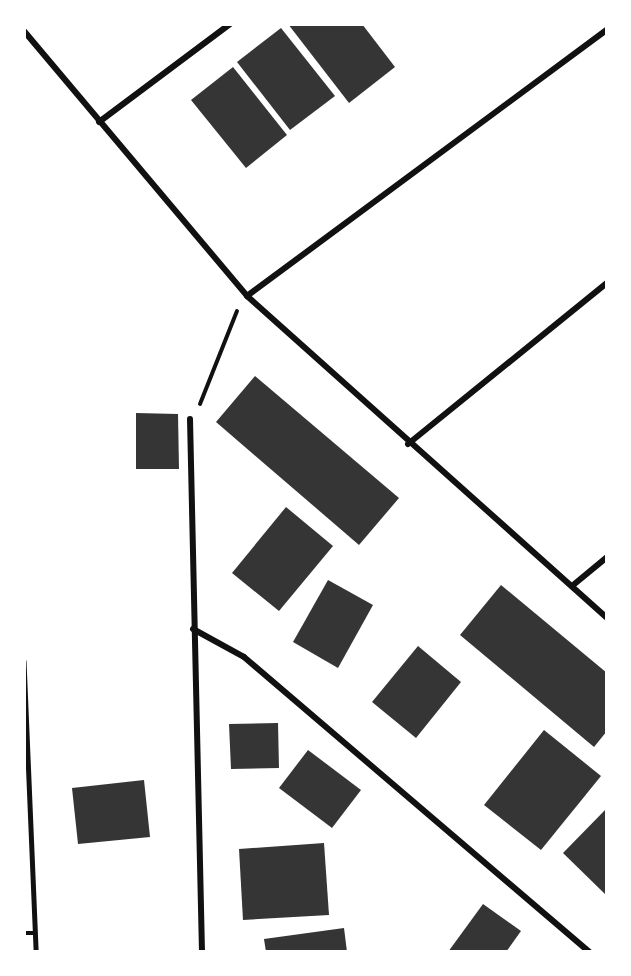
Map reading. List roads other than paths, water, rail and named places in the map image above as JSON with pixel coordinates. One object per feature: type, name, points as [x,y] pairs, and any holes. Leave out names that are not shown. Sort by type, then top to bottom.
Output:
[{"type":"street","points":[[99,122],[230,24]]},
{"type":"street","points":[[247,296],[607,30]]},
{"type":"street","points":[[24,31],[247,296],[408,444],[607,618]]},
{"type":"street","points":[[408,444],[607,283]]},
{"type":"street","points":[[190,419],[202,952]]},
{"type":"street","points":[[572,586],[607,557]]},
{"type":"street","points":[[193,629],[244,657],[589,952]]},
{"type":"lane","points":[[24,661],[36,952]]},
{"type":"lane","points":[[24,933],[35,933]]}]
